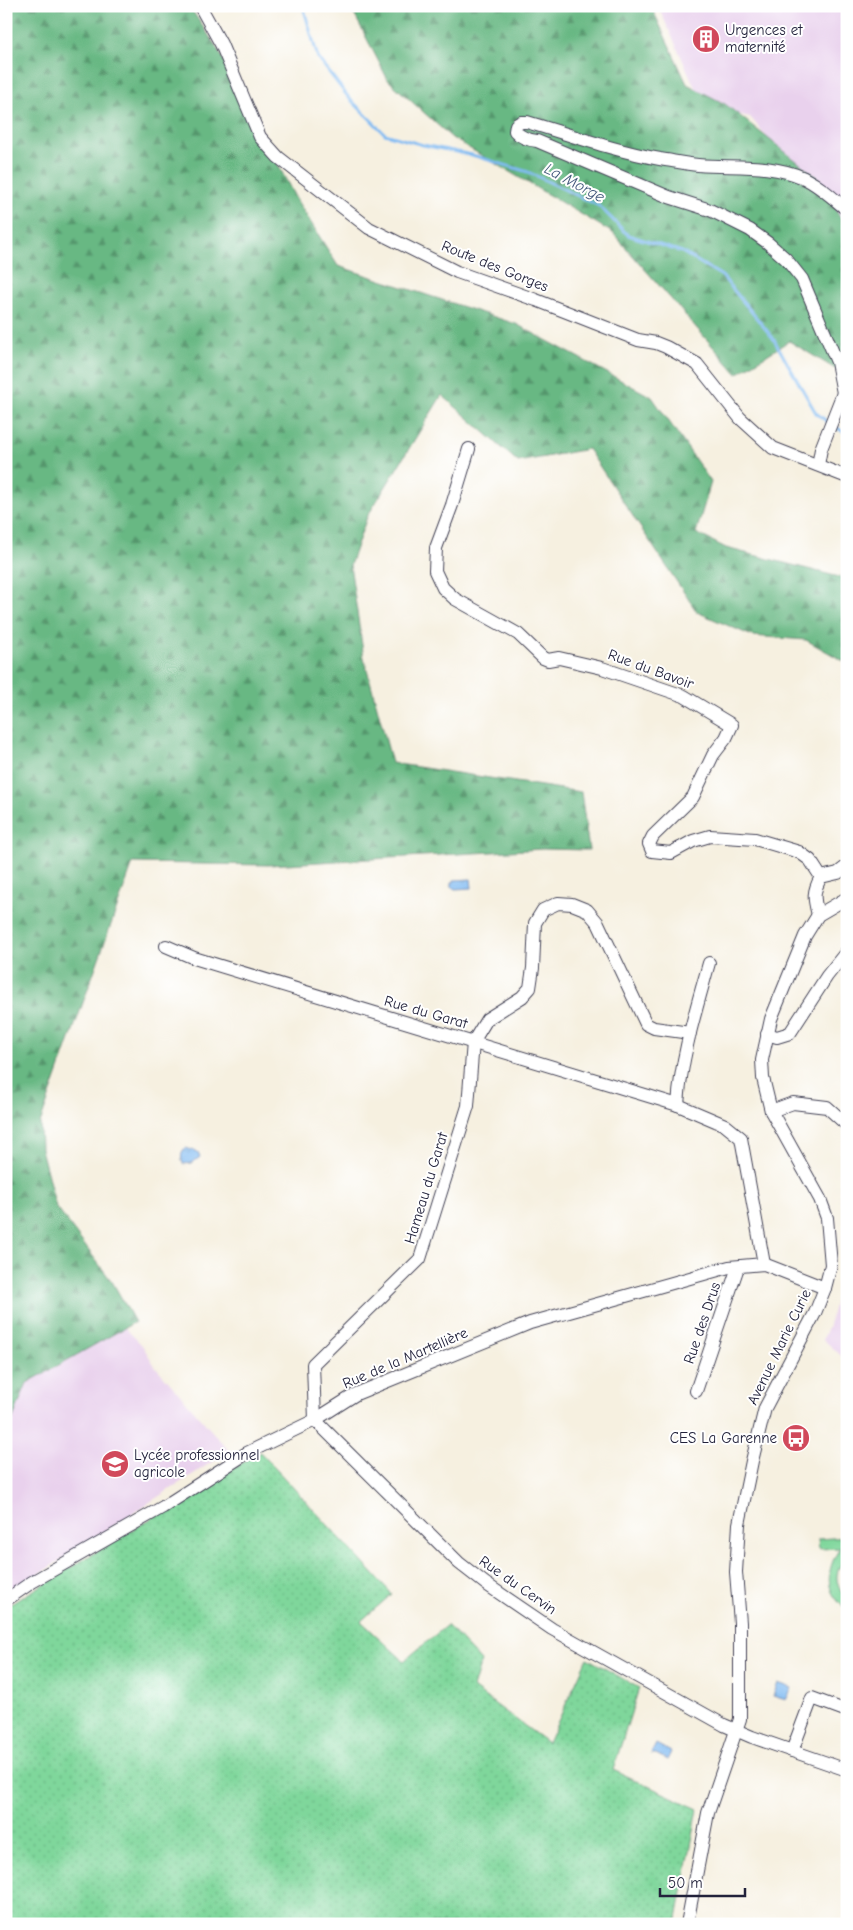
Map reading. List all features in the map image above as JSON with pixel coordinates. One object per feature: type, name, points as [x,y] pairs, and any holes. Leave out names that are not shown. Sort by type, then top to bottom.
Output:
[{"type":"street","name":"Route des Gorges","points":[[200,6],[221,44],[260,137],[278,157],[369,228],[457,272],[536,300],[638,340],[666,347],[697,364],[740,418],[773,448],[847,477]]},
{"type":"street","points":[[818,465],[821,449],[843,395],[837,362],[802,278],[786,259],[750,230],[710,210],[670,197],[537,141],[527,140],[515,131],[516,125],[521,122],[527,122],[608,146],[697,165],[762,167],[784,171],[805,179],[826,191],[847,210]]},
{"type":"street","name":"Rue du Bavoir","points":[[470,449],[436,548],[435,571],[443,588],[455,599],[518,634],[543,658],[548,660],[559,658],[602,668],[684,696],[732,725],[726,738],[713,754],[692,797],[653,836],[649,844],[652,851],[671,853],[693,841],[710,836],[755,839],[799,852],[810,860],[821,877]]},
{"type":"street","points":[[847,866],[838,873],[821,877],[815,888],[814,902],[818,915],[847,898]]},
{"type":"street","points":[[473,1042],[487,1019],[522,997],[530,988],[535,922],[543,910],[558,903],[572,904],[587,910],[598,923],[646,1024],[654,1028],[690,1033]]},
{"type":"street","name":"Avenue Marie Curie","points":[[687,1924],[708,1813],[740,1718],[740,1622],[736,1572],[738,1524],[765,1408],[815,1313],[825,1288],[831,1265],[827,1218],[820,1198],[771,1111],[762,1078],[762,1060],[771,1019],[806,936],[818,915]]},
{"type":"street","name":"Rue du Garat","points":[[166,946],[194,958],[678,1105],[725,1125],[741,1138],[764,1264]]},
{"type":"street","points":[[767,1034],[777,1037],[790,1033],[826,976],[847,951]]},
{"type":"street","points":[[678,1105],[680,1082],[690,1033],[708,963]]},
{"type":"street","name":"Hameau du Garat","points":[[315,1420],[313,1364],[420,1259],[468,1106],[473,1042]]},
{"type":"street","points":[[771,1111],[793,1103],[827,1107],[847,1125]]},
{"type":"street","name":"Rue de la Martellière","points":[[6,1600],[32,1582],[163,1507],[247,1452],[315,1420],[356,1394],[530,1323],[729,1267],[764,1264],[825,1288]]},
{"type":"street","name":"Rue des Drus","points":[[696,1390],[738,1267]]},
{"type":"street","name":"Rue du Cervin","points":[[315,1420],[459,1563],[552,1629],[736,1730],[847,1770]]},
{"type":"street","points":[[792,1751],[812,1698],[847,1711]]},
{"type":"shaded area","points":[[658,6],[847,6],[847,227],[809,193],[785,158],[750,117],[704,107]]},
{"type":"shaded area","points":[[843,1269],[847,1269],[847,1361],[823,1339],[829,1325]]},
{"type":"shaded area","points":[[6,1295],[122,1325],[142,1345],[155,1366],[229,1451],[6,1595]]},
{"type":"green space","points":[[6,6],[189,6],[216,46],[296,199],[338,266],[516,324],[652,397],[711,482],[696,533],[726,548],[847,579],[847,663],[806,640],[752,636],[697,612],[588,449],[518,462],[442,395],[367,517],[350,565],[364,658],[392,763],[581,792],[589,850],[543,849],[269,865],[133,863],[40,1123],[41,1149],[56,1207],[113,1283],[135,1322],[27,1383],[6,1435]]},
{"type":"green space","points":[[350,6],[651,6],[687,84],[725,104],[818,178],[847,229],[847,376],[789,341],[737,374],[613,233],[452,138],[388,80]]},
{"type":"green space","points":[[260,1452],[392,1594],[361,1621],[404,1661],[447,1625],[481,1661],[473,1688],[548,1743],[587,1658],[639,1688],[613,1770],[698,1809],[676,1924],[6,1924],[6,1607]]},
{"type":"green space","points":[[847,1537],[847,1553],[839,1568],[837,1579],[846,1601],[847,1609],[834,1596],[829,1580],[832,1564],[840,1548],[819,1549],[818,1539]]},
{"type":"water","points":[[471,879],[472,888],[455,889],[452,887],[454,880]]},
{"type":"water","points":[[186,1148],[198,1152],[200,1157],[192,1163],[183,1164],[181,1157]]},
{"type":"water","points":[[778,1683],[792,1688],[786,1700],[773,1696]]},
{"type":"water","points":[[656,1744],[671,1752],[667,1760],[656,1754],[651,1754]]},
{"type":"waterway","name":"La Morge","points":[[303,6],[318,58],[349,98],[385,134],[423,145],[472,155],[528,172],[599,206],[628,235],[682,252],[722,276],[773,338],[816,413],[829,423]]},
{"type":"waterway","name":"La Morge","points":[[834,426],[847,434]]},
{"type":"place","name":"Urgences et maternité","points":[[706,39]]},
{"type":"place","name":"CES La Garenne","points":[[796,1438]]},
{"type":"place","name":"Lycée professionnel agricole","points":[[115,1464]]}]
